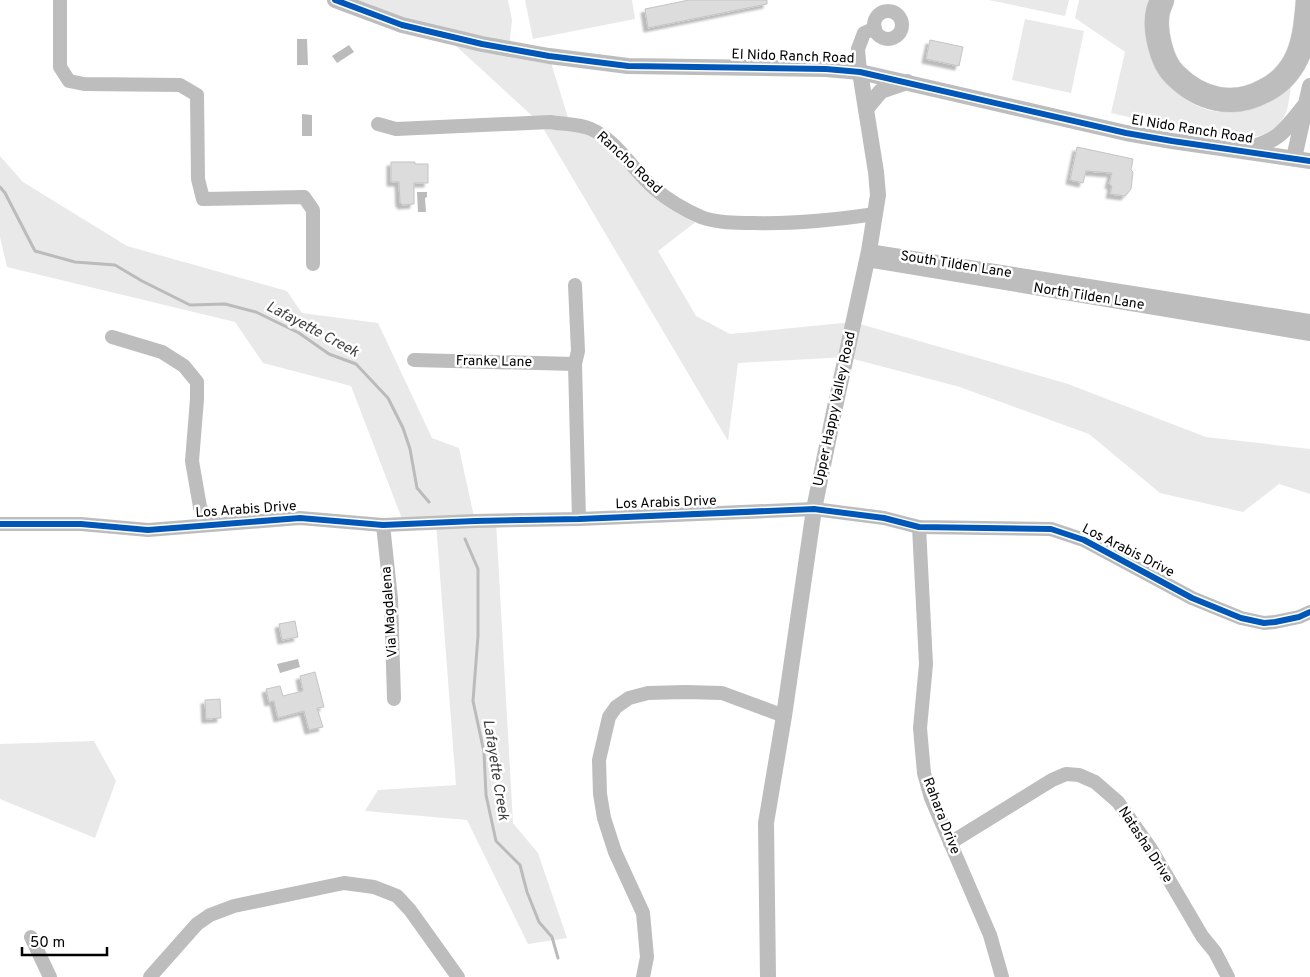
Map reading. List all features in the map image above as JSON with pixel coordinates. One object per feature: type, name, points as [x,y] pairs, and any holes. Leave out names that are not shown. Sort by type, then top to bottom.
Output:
[{"type":"highway","points":[[1162,0],[1158,12],[1160,44],[1165,60],[1174,74],[1201,95],[1218,100],[1239,101],[1254,97],[1268,89],[1290,69],[1301,46],[1308,0]]},
{"type":"street","points":[[60,0],[60,67],[69,81],[84,84],[180,85],[197,96],[198,179],[203,199],[304,197],[313,210],[313,264]]},
{"type":"street","name":"El Nido Ranch Road","points":[[335,0],[402,25],[482,44],[549,56],[628,66],[826,69],[860,72],[1126,132],[1172,141],[1310,161]]},
{"type":"street","name":"Upper Happy Valley Road","points":[[768,977],[766,823],[784,716],[814,509],[868,255],[878,196],[858,49],[864,33],[875,28]]},
{"type":"street","points":[[866,109],[881,91],[907,82]]},
{"type":"street","points":[[1294,158],[1308,111],[1310,86]]},
{"type":"street","points":[[1237,150],[1258,146],[1274,139],[1308,111]]},
{"type":"street","name":"Rancho Road","points":[[378,124],[396,129],[550,122],[590,128],[607,138],[654,189],[702,217],[732,223],[774,224],[833,220],[875,214]]},
{"type":"street","name":"South Tilden Lane","points":[[868,255],[1310,321]]},
{"type":"street","name":"North Tilden Lane","points":[[868,255],[1310,334]]},
{"type":"street","points":[[575,285],[578,351],[575,364],[579,519]]},
{"type":"street","points":[[112,338],[162,352],[184,366],[198,382],[192,461],[200,507],[210,525]]},
{"type":"street","name":"Franke Lane","points":[[414,360],[575,364]]},
{"type":"street","name":"Los Arabis Drive","points":[[0,524],[81,524],[148,530],[300,518],[383,525],[814,509],[884,518],[919,527],[1051,529],[1084,540],[1192,598],[1241,618],[1264,623],[1299,617],[1310,612]]},
{"type":"street","name":"Via Magdalena","points":[[383,525],[391,599],[394,699]]},
{"type":"street","name":"Rahara Drive","points":[[919,527],[926,664],[920,728],[924,773],[950,843],[990,934],[1002,977]]},
{"type":"street","points":[[643,977],[647,957],[643,913],[615,852],[604,818],[600,794],[599,760],[609,717],[616,707],[629,698],[648,693],[685,692],[722,693],[784,716]]},
{"type":"street","name":"Natasha Drive","points":[[950,843],[1052,780],[1066,774],[1079,775],[1094,782],[1118,802],[1151,849],[1202,936],[1215,952],[1228,977]]},
{"type":"street","points":[[150,977],[198,924],[210,915],[234,906],[344,883],[374,887],[397,896],[410,910],[458,977]]},
{"type":"street","points":[[32,937],[50,977]]},
{"type":"shaded area","points":[[335,0],[508,0],[512,20],[509,49],[549,56],[570,124],[590,128],[654,189],[702,217],[658,251],[696,316],[730,334],[853,322],[1068,384],[1206,437],[1310,449],[1310,494],[1279,484],[1243,512],[1160,493],[1089,434],[960,387],[846,357],[738,363],[728,441],[540,123],[444,35]]},
{"type":"shaded area","points":[[525,0],[632,0],[635,19],[533,39]]},
{"type":"shaded area","points":[[989,0],[1069,0],[1065,16]]},
{"type":"shaded area","points":[[1079,0],[1150,0],[1161,77],[1175,91],[1193,104],[1213,111],[1223,112],[1291,86],[1288,107],[1284,117],[1270,132],[1250,138],[1242,138],[1169,126],[1111,113],[1125,52],[1075,18]]},
{"type":"shaded area","points":[[1025,19],[1084,31],[1071,93],[1012,80]]},
{"type":"shaded area","points":[[297,39],[307,39],[308,65],[297,65]]},
{"type":"shaded area","points":[[349,45],[354,52],[337,63],[332,56]]},
{"type":"shaded area","points":[[302,114],[312,115],[312,136],[302,136]]},
{"type":"shaded area","points":[[0,156],[23,182],[127,246],[287,291],[302,313],[378,323],[432,438],[459,448],[475,521],[496,521],[513,823],[538,853],[567,938],[528,944],[467,820],[365,811],[378,790],[456,785],[436,523],[404,524],[351,386],[263,363],[235,322],[7,267],[0,237]]},
{"type":"shaded area","points":[[417,192],[427,192],[427,197],[425,198],[426,212],[418,212]]},
{"type":"shaded area","points":[[298,659],[300,667],[280,673],[277,664]]},
{"type":"shaded area","points":[[94,741],[116,781],[95,838],[0,799],[0,744]]},
{"type":"building","points":[[689,0],[767,0],[767,4],[648,28],[645,9]]},
{"type":"building","points":[[930,40],[963,47],[959,66],[926,59]]},
{"type":"building","points":[[1077,147],[1133,159],[1131,189],[1125,196],[1110,194],[1112,186],[1109,184],[1112,173],[1086,171],[1083,183],[1070,180]]},
{"type":"building","points":[[391,162],[428,164],[428,183],[414,183],[414,204],[402,205],[400,203],[399,182],[391,182]]},
{"type":"building","points":[[295,621],[298,637],[282,640],[279,624]]},
{"type":"building","points":[[315,672],[324,707],[317,708],[323,727],[309,730],[304,711],[278,718],[274,701],[269,702],[266,689],[280,686],[283,696],[303,691],[300,676]]},
{"type":"building","points":[[220,699],[221,718],[206,719],[205,700]]},
{"type":"waterway","name":"Lafayette Creek","points":[[0,187],[5,193],[35,251],[75,262],[115,265],[190,305],[225,304],[256,312],[299,333],[329,354],[356,364],[388,398],[403,428],[410,449],[417,488],[429,502]]},
{"type":"waterway","name":"Lafayette Creek","points":[[465,539],[478,569],[478,636],[473,701],[484,752],[486,795],[496,841],[520,865],[527,892],[539,922],[552,937],[558,958]]},
{"type":"cycle path","points":[[335,0],[402,25],[482,44],[549,56],[628,66],[826,69],[860,72],[1126,133],[1310,161]]},
{"type":"cycle path","points":[[0,524],[81,524],[148,530],[300,518],[383,525],[814,509],[884,518],[919,527],[1051,529],[1084,540],[1192,598],[1241,618],[1264,623],[1299,617],[1310,612]]}]
